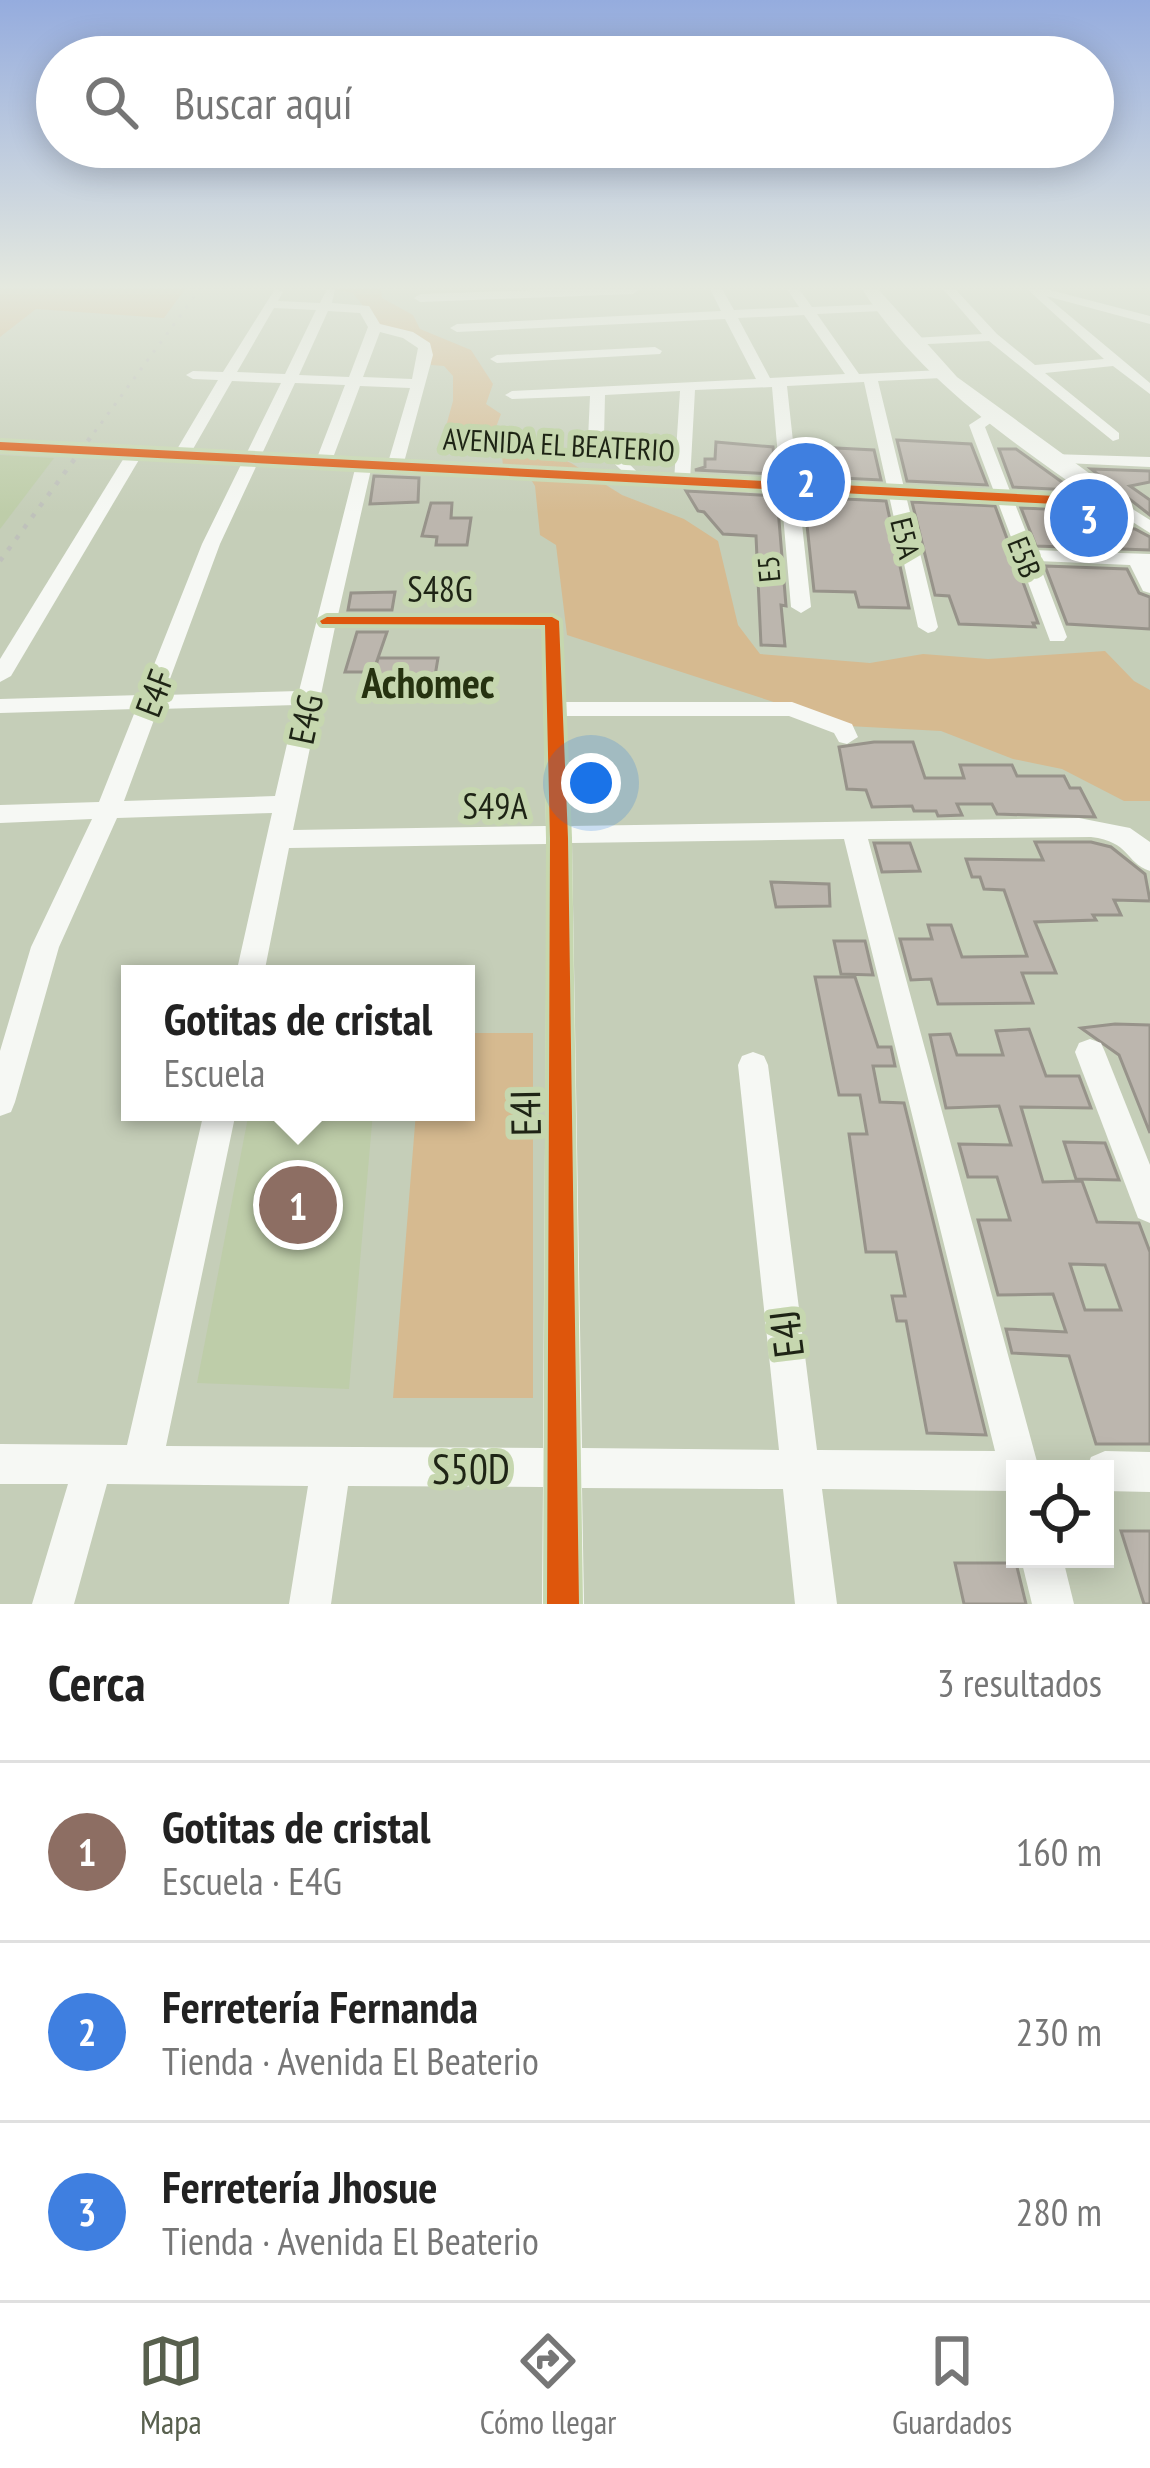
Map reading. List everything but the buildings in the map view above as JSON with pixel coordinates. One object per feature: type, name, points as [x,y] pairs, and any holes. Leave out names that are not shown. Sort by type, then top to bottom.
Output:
[{"type":"street","points":[[181,456],[235,364]]},
{"type":"street","name":"E4F","points":[[0,1102],[45,947],[108,811],[249,459],[296,364]]},
{"type":"street","points":[[323,463],[361,364]]},
{"type":"street","points":[[395,466],[421,364]]},
{"type":"street","points":[[666,364],[681,386],[682,481]]},
{"type":"street","points":[[760,364],[772,382]]},
{"type":"street","points":[[851,364],[862,378]]},
{"type":"street","points":[[933,364],[991,417],[1150,528]]},
{"type":"street","points":[[1025,364],[1113,436]]},
{"type":"street","points":[[1115,364],[1150,390]]},
{"type":"street","points":[[1032,370],[1150,367]]},
{"type":"street","points":[[512,394],[942,374]]},
{"type":"street","points":[[193,375],[418,384]]},
{"type":"street","name":"E5A","points":[[862,378],[928,627]]},
{"type":"street","name":"E5","points":[[772,382],[802,607]]},
{"type":"street","points":[[598,391],[596,439],[634,478]]},
{"type":"street","name":"E5B","points":[[991,417],[976,425],[1057,637]]},
{"type":"street","name":"AVENIDA EL BEATERIO","points":[[0,446],[1115,503]]},
{"type":"street","points":[[0,676],[135,453]]},
{"type":"street","points":[[1051,459],[1150,462]]},
{"type":"street","name":"E4G","points":[[252,965],[308,698],[364,465]]},
{"type":"street","points":[[1025,555],[1144,560],[1150,587]]},
{"type":"street","name":"S48G","points":[[327,620],[552,620]]},
{"type":"street","name":"E4I","points":[[552,620],[559,838],[563,1604]]},
{"type":"street","points":[[0,706],[308,698]]},
{"type":"street","points":[[555,709],[792,709],[844,730],[847,736]]},
{"type":"street","points":[[0,814],[288,804]]},
{"type":"street","name":"S49A","points":[[280,839],[1079,827],[1122,833],[1145,852]]},
{"type":"street","points":[[854,830],[1014,1460]]},
{"type":"street","points":[[1090,1052],[1150,1207]]},
{"type":"street","name":"E4J","points":[[753,1065],[816,1604]]},
{"type":"street","points":[[142,1466],[218,1121]]},
{"type":"street","name":"S50D","points":[[0,1464],[1006,1470]]},
{"type":"street","points":[[53,1604],[92,1466]]},
{"type":"street","points":[[310,1604],[331,1467]]},
{"type":"street","points":[[1114,1472],[1150,1472]]},
{"type":"street","points":[[1044,1568],[1053,1604]]},
{"type":"shaded area","points":[[480,364],[493,384],[486,404],[501,414],[496,427],[506,436],[571,463],[622,495],[684,519],[718,541],[738,625],[760,654],[870,663],[923,654],[988,659],[1105,651],[1134,681],[1150,690],[1150,801],[1124,801],[1062,769],[1013,759],[941,731],[848,726],[567,635],[556,545],[540,535],[535,486],[524,468],[503,466],[502,455],[445,430],[453,401],[453,376],[444,366],[431,365]]},
{"type":"shaded area","points":[[0,455],[54,458],[0,529]]},
{"type":"shaded area","points":[[475,1033],[533,1033],[533,1398],[393,1398],[415,1121],[475,1121]]},
{"type":"shaded area","points":[[247,1121],[372,1121],[349,1389],[197,1383]]},
{"type":"railway","points":[[88,441],[145,364]]},
{"type":"railway","points":[[0,561],[90,438]]},
{"type":"cycle path","points":[[0,446],[1115,503]]},
{"type":"cycle path","points":[[327,621],[552,621],[559,838],[563,1604]]},
{"type":"place","name":"Ferretería Fernanda","points":[[806,482]]},
{"type":"place","name":"Ferretería Jhosue","points":[[1089,518]]},
{"type":"place","name":"Gotitas de cristal","points":[[298,1205]]},
{"type":"district","name":"Achomec","points":[[428,682]]}]
